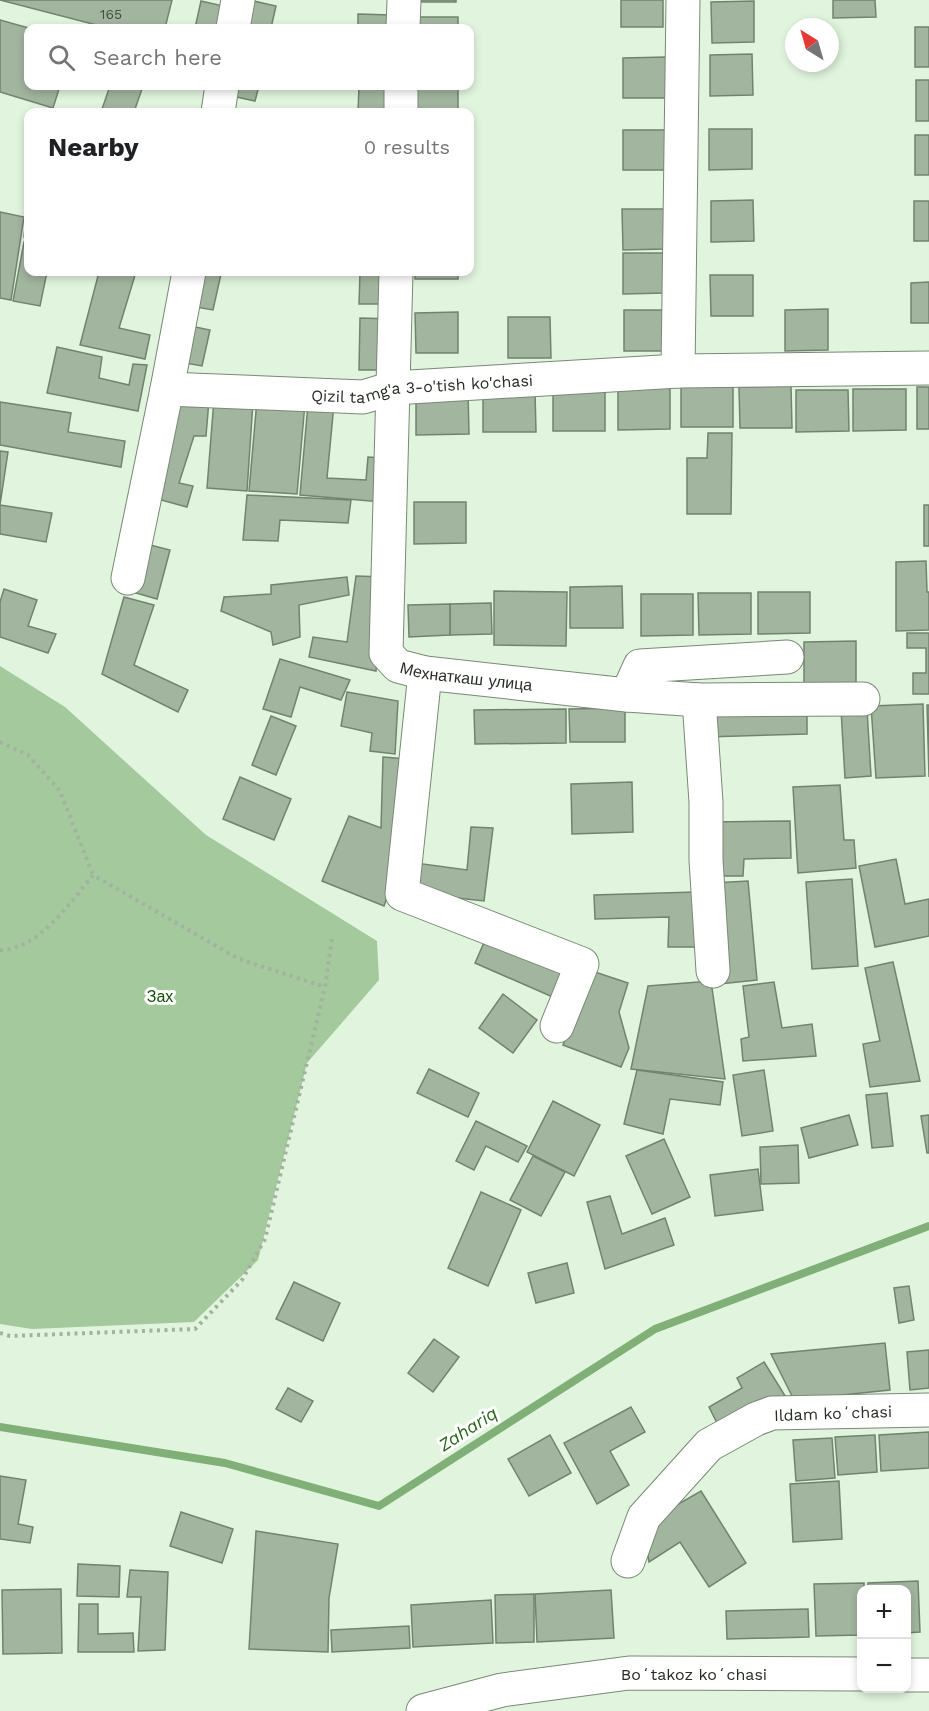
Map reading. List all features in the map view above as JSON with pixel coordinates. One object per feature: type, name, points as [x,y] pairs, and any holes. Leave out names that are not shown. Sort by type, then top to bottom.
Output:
[{"type":"street","points":[[234,24],[238,0]]},
{"type":"street","points":[[403,24],[404,0]]},
{"type":"street","points":[[678,371],[683,0]]},
{"type":"street","points":[[219,108],[221,90]]},
{"type":"street","points":[[401,90],[401,108]]},
{"type":"street","points":[[128,578],[188,276]]},
{"type":"street","name":"Мехнаткаш улица","points":[[396,276],[386,653],[398,666],[425,673],[627,695],[699,700],[863,699]]},
{"type":"street","name":"Qizil tamg'a 3-o'tish ko'chasi","points":[[167,388],[363,397],[393,388],[678,371],[929,368]]},
{"type":"street","points":[[627,695],[640,666],[787,657]]},
{"type":"street","points":[[425,673],[402,894],[582,964],[557,1026]]},
{"type":"street","points":[[699,700],[713,971]]},
{"type":"street","name":"Ildam koʻchasi","points":[[628,1561],[644,1517],[709,1445],[756,1419],[772,1413],[929,1410]]},
{"type":"street","name":"Boʻtakoz koʻchasi","points":[[423,1711],[502,1690],[629,1672],[857,1674]]},
{"type":"street","points":[[911,1675],[929,1675]]},
{"type":"path","points":[[0,742],[28,754],[60,791],[93,875],[239,959],[325,987]]},
{"type":"path","points":[[0,950],[8,950],[38,937],[93,875]]},
{"type":"path","points":[[0,1333],[10,1336],[195,1329],[242,1280],[265,1239],[325,987],[332,939]]},
{"type":"green space","name":"Зах","points":[[0,666],[65,707],[206,835],[377,941],[379,980],[307,1063],[258,1260],[194,1322],[32,1329],[0,1324]]},
{"type":"building","points":[[0,0],[172,0],[166,24],[93,24]]},
{"type":"building","points":[[249,0],[276,6],[272,24],[242,24]]},
{"type":"building","points":[[414,0],[456,0],[456,2],[414,2]]},
{"type":"building","points":[[621,0],[663,0],[663,27],[621,27]]},
{"type":"building","points":[[833,0],[875,0],[876,17],[833,18]]},
{"type":"building","points":[[201,1],[232,8],[228,24],[196,24]]},
{"type":"building","points":[[754,1],[754,42],[712,43],[711,2]]},
{"type":"building","points":[[358,14],[391,15],[391,24],[358,24]]},
{"type":"building","points":[[416,17],[458,17],[458,24],[416,24]]},
{"type":"building","points":[[0,20],[24,27],[24,90],[59,90],[53,108],[0,92]]},
{"type":"building","points":[[915,27],[929,27],[929,67],[915,67]]},
{"type":"building","points":[[752,54],[753,95],[710,96],[710,55]]},
{"type":"building","points":[[666,57],[666,98],[623,98],[623,58]]},
{"type":"building","points":[[916,80],[929,80],[929,121],[916,121]]},
{"type":"building","points":[[109,90],[142,90],[135,108],[102,108]]},
{"type":"building","points":[[228,90],[258,90],[255,101],[227,95]]},
{"type":"building","points":[[359,90],[391,90],[391,108],[358,108]]},
{"type":"building","points":[[415,90],[458,90],[458,108],[415,108]]},
{"type":"building","points":[[709,129],[752,129],[752,169],[709,170]]},
{"type":"building","points":[[623,130],[666,130],[666,170],[623,170]]},
{"type":"building","points":[[915,135],[929,135],[929,175],[915,175]]},
{"type":"building","points":[[753,200],[754,241],[711,242],[711,201]]},
{"type":"building","points":[[914,201],[929,201],[929,241],[914,241]]},
{"type":"building","points":[[622,209],[665,209],[665,249],[623,250]]},
{"type":"building","points":[[0,212],[24,217],[11,300],[0,298]]},
{"type":"building","points":[[24,242],[24,276],[46,276],[40,306],[13,301]]},
{"type":"building","points":[[623,253],[666,253],[666,293],[623,294]]},
{"type":"building","points":[[710,275],[753,275],[753,316],[711,316]]},
{"type":"building","points":[[98,276],[135,276],[119,328],[150,335],[145,359],[80,345]]},
{"type":"building","points":[[190,276],[221,276],[213,310],[184,305]]},
{"type":"building","points":[[360,276],[393,276],[393,304],[359,304]]},
{"type":"building","points":[[415,276],[458,276],[458,279],[415,279]]},
{"type":"building","points":[[929,282],[929,323],[911,323],[911,283]]},
{"type":"building","points":[[828,309],[828,350],[785,351],[785,310]]},
{"type":"building","points":[[624,310],[667,310],[667,351],[624,351]]},
{"type":"building","points":[[458,312],[458,353],[416,353],[415,313]]},
{"type":"building","points":[[508,317],[550,317],[551,358],[508,358]]},
{"type":"building","points":[[360,318],[393,319],[393,370],[359,370]]},
{"type":"building","points":[[181,324],[210,330],[202,366],[173,361]]},
{"type":"building","points":[[57,347],[102,357],[99,378],[129,385],[133,364],[147,365],[138,411],[47,393]]},
{"type":"building","points":[[733,385],[733,427],[681,427],[681,386]]},
{"type":"building","points":[[791,386],[792,428],[740,428],[739,387]]},
{"type":"building","points":[[670,387],[670,429],[618,430],[618,388]]},
{"type":"building","points":[[917,387],[929,387],[929,429],[917,429]]},
{"type":"building","points":[[553,389],[605,389],[605,431],[553,431]]},
{"type":"building","points":[[853,389],[906,389],[906,430],[853,431]]},
{"type":"building","points":[[535,390],[536,432],[483,432],[483,391]]},
{"type":"building","points":[[796,390],[848,390],[849,431],[796,432]]},
{"type":"building","points":[[468,392],[469,434],[416,435],[416,393]]},
{"type":"building","points":[[182,395],[209,400],[206,436],[194,436],[179,483],[193,486],[187,507],[154,498]]},
{"type":"building","points":[[214,399],[253,402],[247,491],[207,488]]},
{"type":"building","points":[[257,400],[305,403],[297,494],[249,491]]},
{"type":"building","points":[[0,402],[71,413],[68,432],[125,441],[121,467],[0,445]]},
{"type":"building","points":[[308,404],[334,404],[327,478],[366,480],[368,457],[384,458],[382,502],[300,495]]},
{"type":"building","points":[[708,433],[732,433],[731,514],[687,514],[687,458],[707,458]]},
{"type":"building","points":[[0,451],[8,452],[0,505]]},
{"type":"building","points":[[247,495],[351,500],[348,523],[280,520],[278,541],[243,540]]},
{"type":"building","points":[[414,502],[466,502],[466,543],[414,544]]},
{"type":"building","points":[[0,505],[52,513],[46,542],[0,534]]},
{"type":"building","points":[[924,505],[929,505],[929,546],[924,546]]},
{"type":"building","points":[[142,543],[170,550],[157,599],[129,591]]},
{"type":"building","points":[[926,561],[929,630],[896,631],[896,562]]},
{"type":"building","points":[[356,576],[384,577],[376,671],[309,657],[313,637],[347,642]]},
{"type":"building","points":[[347,577],[349,595],[299,605],[300,637],[273,645],[271,632],[221,611],[224,597],[271,594],[271,585]]},
{"type":"building","points":[[622,586],[623,628],[570,628],[570,587]]},
{"type":"building","points":[[4,589],[37,600],[28,626],[56,634],[48,653],[0,637],[0,602]]},
{"type":"building","points":[[494,591],[567,592],[566,646],[494,645]]},
{"type":"building","points":[[758,592],[810,592],[810,633],[758,634]]},
{"type":"building","points":[[698,593],[751,593],[751,634],[699,635]]},
{"type":"building","points":[[641,594],[693,594],[693,635],[641,636]]},
{"type":"building","points":[[124,597],[154,605],[134,665],[188,690],[178,712],[102,674]]},
{"type":"building","points":[[491,603],[492,634],[450,635],[450,604]]},
{"type":"building","points":[[450,604],[450,635],[409,637],[408,605]]},
{"type":"building","points":[[907,633],[929,633],[929,694],[913,694],[913,673],[926,673],[926,648],[907,648]]},
{"type":"building","points":[[856,641],[856,683],[804,683],[804,642]]},
{"type":"building","points":[[280,659],[350,680],[341,700],[300,687],[291,717],[263,709]]},
{"type":"building","points":[[347,692],[398,701],[395,754],[370,751],[372,733],[341,726]]},
{"type":"building","points":[[923,704],[925,776],[876,778],[871,706]]},
{"type":"building","points":[[927,705],[929,705],[929,777]]},
{"type":"building","points":[[807,707],[807,734],[706,737],[706,709]]},
{"type":"building","points":[[625,708],[625,742],[570,742],[569,709]]},
{"type":"building","points":[[566,709],[566,743],[475,744],[474,710]]},
{"type":"building","points":[[867,709],[871,776],[845,778],[841,710]]},
{"type":"building","points":[[271,716],[296,726],[276,775],[252,765]]},
{"type":"building","points":[[383,757],[407,759],[405,844],[384,906],[322,881],[349,816],[381,828]]},
{"type":"building","points":[[240,777],[291,799],[274,840],[223,819]]},
{"type":"building","points":[[632,782],[633,832],[572,834],[571,784]]},
{"type":"building","points":[[840,785],[844,840],[854,840],[856,868],[798,873],[793,787]]},
{"type":"building","points":[[790,821],[791,858],[744,859],[743,876],[713,876],[713,822]]},
{"type":"building","points":[[471,827],[493,828],[484,901],[412,893],[416,863],[467,870]]},
{"type":"building","points":[[896,859],[905,904],[929,899],[929,936],[875,947],[859,866]]},
{"type":"building","points":[[852,879],[858,966],[812,969],[806,882]]},
{"type":"building","points":[[748,881],[757,980],[720,984],[712,883]]},
{"type":"building","points":[[695,892],[697,947],[668,947],[669,917],[595,919],[594,895]]},
{"type":"building","points":[[486,938],[566,973],[555,998],[475,963]]},
{"type":"building","points":[[893,962],[920,1081],[870,1087],[863,1044],[880,1041],[865,968]]},
{"type":"building","points":[[589,970],[628,983],[619,1012],[629,1048],[621,1067],[563,1045]]},
{"type":"building","points":[[711,981],[725,1079],[631,1069],[648,986]]},
{"type":"building","points":[[774,982],[782,1028],[812,1024],[816,1056],[743,1061],[741,1039],[749,1037],[743,986]]},
{"type":"building","points":[[503,994],[537,1020],[513,1053],[479,1028]]},
{"type":"building","points":[[429,1069],[479,1093],[468,1117],[417,1093]]},
{"type":"building","points":[[637,1070],[723,1082],[720,1105],[670,1099],[663,1134],[624,1124]]},
{"type":"building","points":[[764,1070],[773,1131],[742,1136],[733,1075]]},
{"type":"building","points":[[887,1093],[893,1146],[872,1148],[866,1095]]},
{"type":"building","points":[[553,1101],[600,1125],[574,1176],[527,1152]]},
{"type":"building","points":[[849,1115],[858,1145],[809,1158],[801,1128]]},
{"type":"building","points":[[929,1115],[929,1153],[927,1153],[921,1116]]},
{"type":"building","points":[[476,1121],[527,1146],[518,1162],[486,1146],[474,1170],[456,1161]]},
{"type":"building","points":[[664,1139],[690,1197],[652,1214],[626,1156]]},
{"type":"building","points":[[798,1145],[799,1183],[761,1184],[760,1147]]},
{"type":"building","points":[[533,1156],[565,1172],[541,1216],[510,1200]]},
{"type":"building","points":[[758,1169],[763,1210],[715,1216],[710,1175]]},
{"type":"building","points":[[481,1192],[521,1210],[488,1286],[448,1268]]},
{"type":"building","points":[[610,1196],[622,1234],[665,1218],[674,1245],[605,1269],[587,1202]]},
{"type":"building","points":[[567,1263],[574,1293],[536,1303],[528,1273]]},
{"type":"building","points":[[294,1282],[340,1303],[323,1341],[276,1319]]},
{"type":"building","points":[[909,1286],[914,1320],[899,1323],[894,1288]]},
{"type":"building","points":[[434,1339],[459,1357],[433,1392],[408,1373]]},
{"type":"building","points":[[885,1343],[890,1390],[794,1400],[771,1354]]},
{"type":"building","points":[[929,1350],[929,1388],[910,1390],[907,1352]]},
{"type":"building","points":[[764,1362],[787,1399],[722,1433],[709,1407],[742,1388],[737,1378]]},
{"type":"building","points":[[288,1388],[313,1401],[301,1422],[276,1409]]},
{"type":"building","points":[[631,1407],[645,1432],[610,1451],[629,1485],[597,1504],[564,1443]]},
{"type":"building","points":[[929,1432],[929,1468],[881,1471],[879,1435]]},
{"type":"building","points":[[550,1435],[571,1473],[529,1496],[508,1459]]},
{"type":"building","points":[[875,1435],[877,1472],[838,1475],[835,1437]]},
{"type":"building","points":[[832,1438],[835,1478],[796,1481],[793,1440]]},
{"type":"building","points":[[0,1476],[26,1480],[18,1524],[33,1527],[30,1543],[0,1539]]},
{"type":"building","points":[[839,1481],[842,1539],[793,1542],[790,1484]]},
{"type":"building","points":[[701,1491],[746,1563],[709,1587],[680,1542],[649,1562],[642,1525]]},
{"type":"building","points":[[181,1512],[233,1529],[222,1563],[170,1546]]},
{"type":"building","points":[[256,1531],[338,1544],[329,1598],[328,1652],[249,1649]]},
{"type":"building","points":[[78,1564],[120,1566],[119,1597],[77,1596]]},
{"type":"building","points":[[130,1570],[168,1572],[165,1650],[138,1651],[141,1597],[127,1597]]},
{"type":"building","points":[[918,1581],[920,1632],[911,1633],[911,1585],[868,1585],[868,1583]]},
{"type":"building","points":[[864,1583],[864,1585],[857,1585],[857,1635],[816,1636],[814,1584]]},
{"type":"building","points":[[61,1589],[62,1653],[3,1654],[2,1590]]},
{"type":"building","points":[[611,1590],[614,1638],[537,1642],[535,1594]]},
{"type":"building","points":[[534,1594],[534,1642],[496,1643],[495,1595]]},
{"type":"building","points":[[491,1600],[493,1643],[413,1647],[411,1605]]},
{"type":"building","points":[[79,1604],[98,1604],[98,1634],[133,1633],[134,1652],[78,1652]]},
{"type":"building","points":[[808,1609],[809,1637],[727,1639],[726,1611]]},
{"type":"building","points":[[409,1626],[410,1648],[332,1652],[331,1630]]},
{"type":"waterway","name":"Zahariq","points":[[0,1427],[225,1463],[379,1506],[655,1329],[929,1226]]}]
